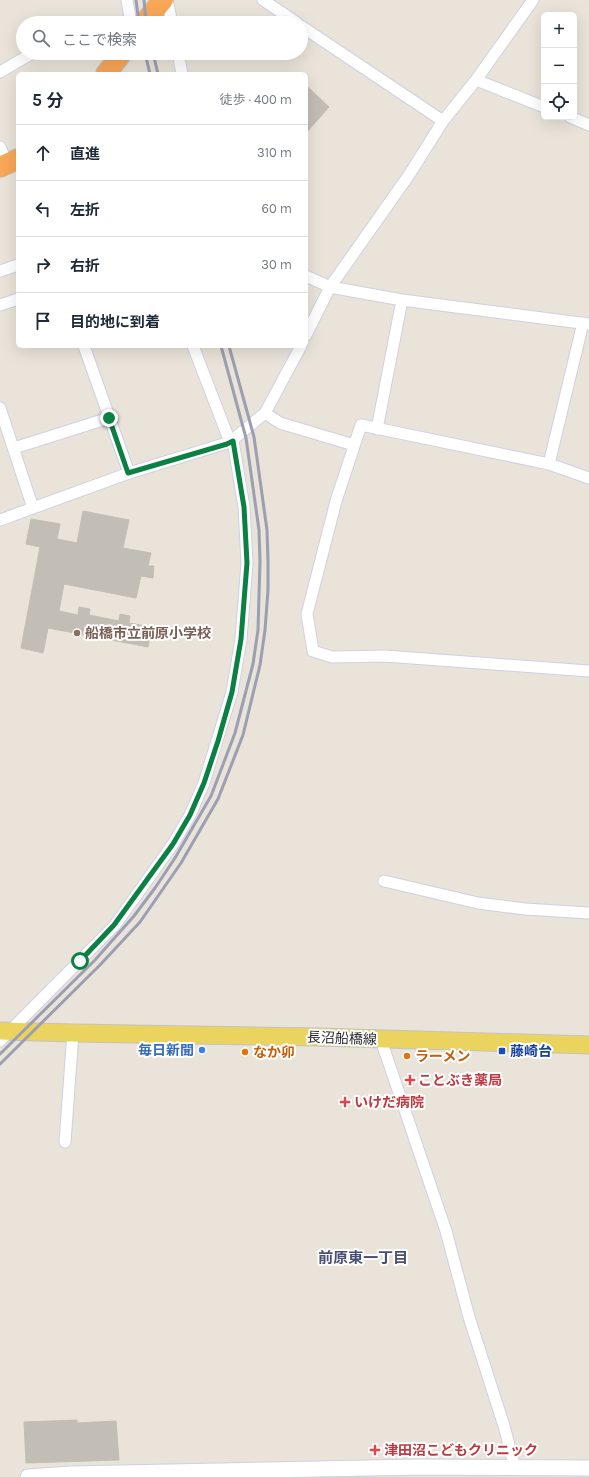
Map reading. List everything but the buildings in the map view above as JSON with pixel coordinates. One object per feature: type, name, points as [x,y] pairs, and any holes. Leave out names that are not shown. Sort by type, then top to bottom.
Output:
[{"type":"highway","points":[[150,16],[163,0]]},
{"type":"highway","points":[[108,72],[117,60]]},
{"type":"main road","name":"長沼船橋線","points":[[3,1034],[73,1033],[319,1037],[589,1045]]},
{"type":"street","points":[[127,0],[130,16]]},
{"type":"street","points":[[167,0],[170,16]]},
{"type":"street","points":[[264,0],[287,16]]},
{"type":"street","points":[[308,331],[330,287],[409,175],[444,121],[476,80],[533,0]]},
{"type":"street","points":[[308,31],[444,121]]},
{"type":"street","points":[[0,72],[21,60]]},
{"type":"street","points":[[179,60],[182,72]]},
{"type":"street","points":[[476,80],[541,106]]},
{"type":"street","points":[[577,120],[589,124]]},
{"type":"street","points":[[0,271],[16,266]]},
{"type":"street","points":[[308,277],[330,287],[402,300],[586,323],[549,464]]},
{"type":"street","points":[[0,305],[16,299]]},
{"type":"street","points":[[377,429],[402,300]]},
{"type":"street","points":[[85,348],[128,473]]},
{"type":"street","points":[[3,1034],[114,925],[173,844],[190,815],[204,783],[232,692],[241,639],[247,563],[244,507],[232,442],[194,348]]},
{"type":"street","points":[[0,520],[128,473],[232,442],[265,413],[300,348]]},
{"type":"street","points":[[0,408],[33,508]]},
{"type":"street","points":[[265,413],[280,423],[354,445]]},
{"type":"street","points":[[14,448],[109,418]]},
{"type":"street","points":[[589,478],[549,464],[361,425],[336,501],[307,614],[313,650],[332,657],[386,656],[589,671]]},
{"type":"street","points":[[384,881],[478,903],[525,909],[589,913]]},
{"type":"street","points":[[65,1142],[73,1033]]},
{"type":"street","points":[[381,1040],[446,1231],[469,1317],[516,1468]]},
{"type":"street","points":[[28,1477],[71,1474],[417,1467],[589,1468]]},
{"type":"railway","points":[[136,0],[138,16]]},
{"type":"railway","points":[[144,0],[145,16]]},
{"type":"railway","points":[[147,60],[150,72]]},
{"type":"railway","points":[[155,60],[158,72]]},
{"type":"railway","points":[[0,1054],[95,960],[134,916],[155,888],[175,858],[211,796],[235,733],[253,664],[258,630],[260,561],[259,530],[246,438],[222,348]]},
{"type":"railway","points":[[0,1064],[100,965],[140,922],[181,863],[218,799],[243,735],[260,665],[265,630],[268,590],[267,530],[254,437],[230,348]]},
{"type":"place","name":"船橋市立前原小学校","points":[[77,633]]},
{"type":"place","name":"毎日新聞","points":[[202,1050]]},
{"type":"place","name":"藤崎台","points":[[502,1051]]},
{"type":"place","name":"なか卯","points":[[245,1052]]},
{"type":"place","name":"ラーメン","points":[[407,1056]]},
{"type":"place","name":"ことぶき薬局","points":[[410,1080]]},
{"type":"place","name":"いけだ病院","points":[[345,1102]]},
{"type":"place","name":"津田沼こどもクリニック","points":[[375,1450]]},
{"type":"district","name":"前原東一丁目","points":[[363,1258]]},
{"type":"route","points":[[80,961],[114,925],[150,878],[190,815],[204,783],[232,692],[241,639],[247,563],[244,507],[233,441],[128,473],[109,418]]}]
